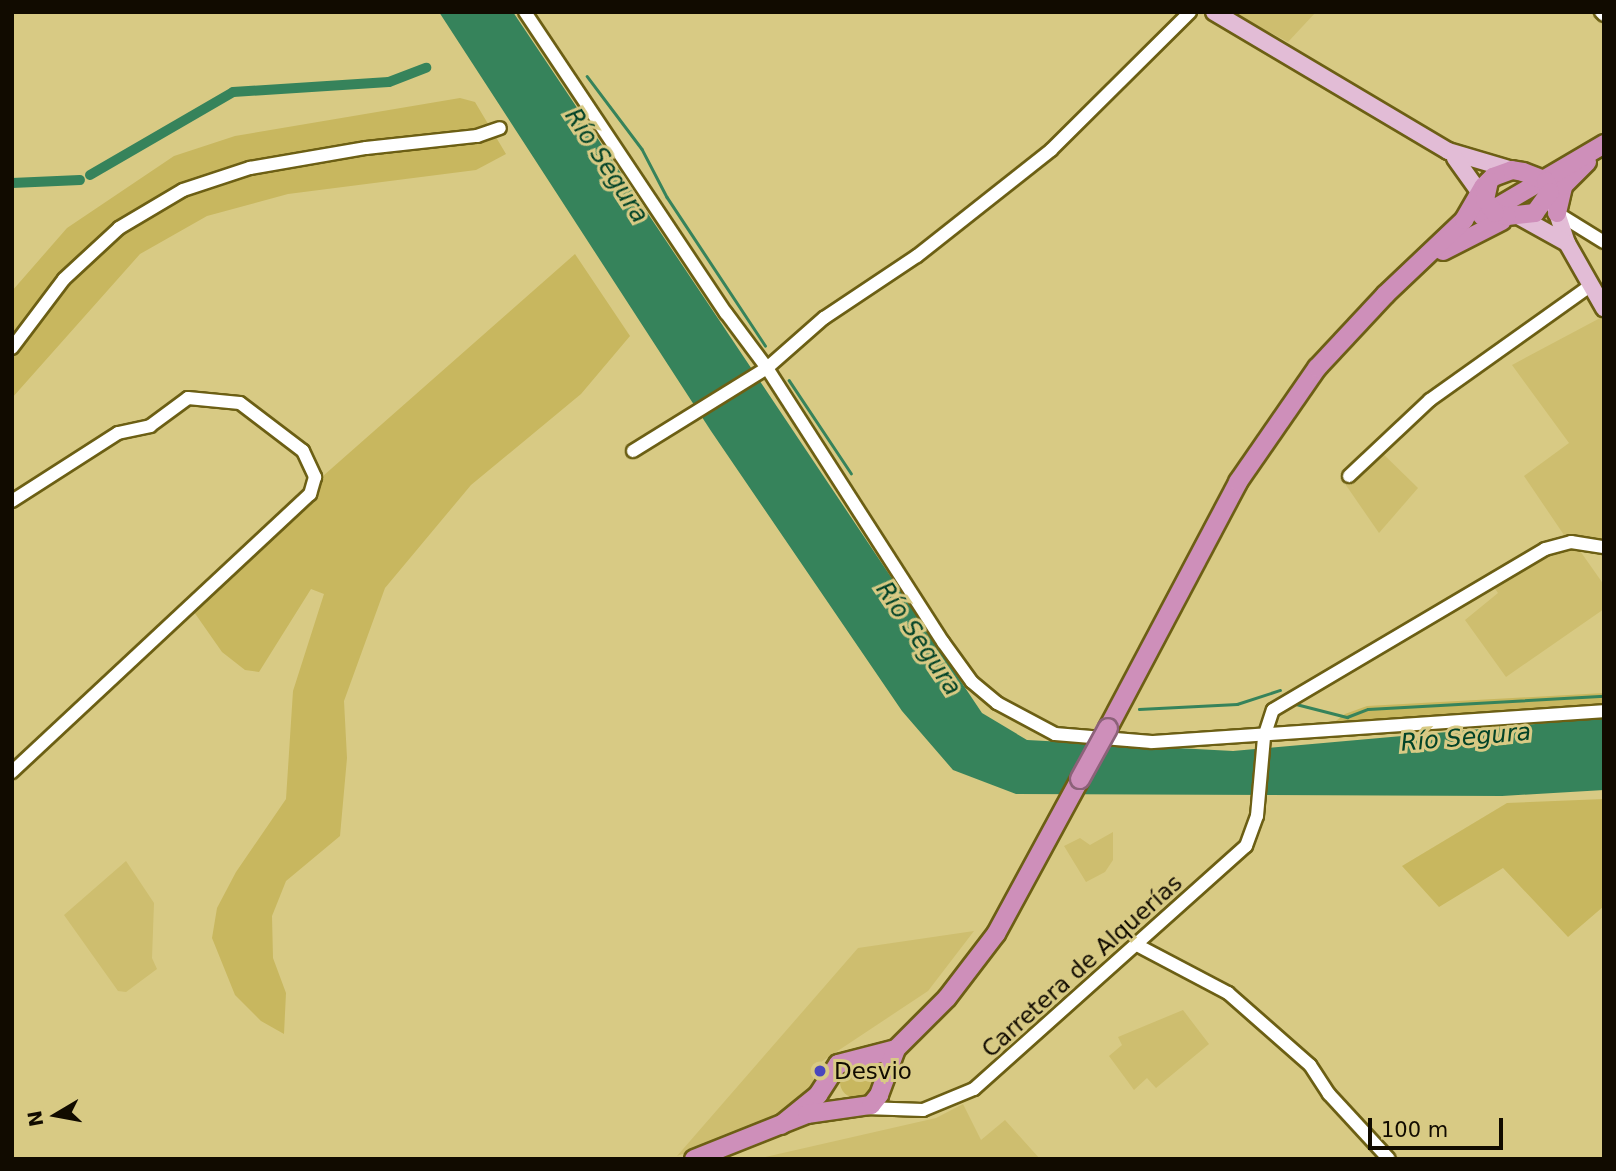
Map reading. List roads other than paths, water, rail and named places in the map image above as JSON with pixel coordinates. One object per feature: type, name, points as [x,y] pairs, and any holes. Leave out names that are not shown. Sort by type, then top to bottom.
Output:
[{"type":"highway","points":[[694,1159],[781,1125],[844,1107],[865,1108],[881,1084],[896,1049],[947,998],[996,934],[1238,482],[1276,423],[1317,368],[1394,286],[1464,220],[1482,194],[1512,170],[1560,158],[1604,142]]},
{"type":"highway","points":[[1394,286],[1473,233],[1520,217],[1550,197],[1604,142]]},
{"type":"highway","points":[[1482,194],[1550,197],[1571,175],[1604,150]]},
{"type":"highway","points":[[1512,170],[1550,197]]},
{"type":"highway","points":[[1482,194],[1520,217]]},
{"type":"highway","points":[[781,1125],[804,1110],[844,1060],[865,1059],[896,1049]]},
{"type":"highway","points":[[865,1059],[876,1067],[881,1084]]},
{"type":"highway","points":[[830,1079],[832,1095],[844,1107]]},
{"type":"main road","points":[[1214,12],[1448,151],[1512,170]]},
{"type":"main road","points":[[1448,151],[1482,194]]},
{"type":"main road","points":[[1550,197],[1567,243],[1604,308]]},
{"type":"main road","points":[[1520,217],[1567,243]]},
{"type":"street","points":[[525,12],[636,181],[768,368],[943,642],[972,681],[997,703],[1055,734],[1153,742],[1264,737],[1604,711]]},
{"type":"street","points":[[633,451],[688,420],[768,368],[824,318],[917,256],[1051,150],[1190,12]]},
{"type":"street","points":[[12,348],[64,279],[119,228],[183,190],[250,168],[366,148],[477,136],[500,128]]},
{"type":"street","points":[[1550,197],[1604,242]]},
{"type":"street","points":[[1349,476],[1430,400],[1591,285]]},
{"type":"street","points":[[12,501],[118,433],[150,426],[188,398],[240,403],[285,433],[307,456],[314,477],[310,494],[12,772]]},
{"type":"street","name":"Carretera de Alquerías","points":[[865,1108],[896,1112],[938,1107],[974,1089],[1246,846],[1257,805],[1264,737],[1273,710],[1284,701],[1545,549],[1571,542],[1604,547]]},
{"type":"street","points":[[1137,945],[1228,993],[1310,1065],[1329,1094],[1389,1159]]},
{"type":"street","points":[[881,1084],[896,1112]]},
{"type":"water","name":"Río Segura","points":[[439,12],[513,12],[982,713],[1027,740],[1233,751],[1604,718],[1604,790],[1502,796],[1016,794],[953,770],[902,711],[711,431]]},
{"type":"waterway","points":[[90,175],[233,92],[389,82],[426,68]]},
{"type":"waterway","points":[[587,76],[642,149],[667,197],[765,345]]},
{"type":"waterway","points":[[12,183],[80,180]]},
{"type":"waterway","points":[[789,380],[851,473]]},
{"type":"waterway","points":[[1139,709],[1237,704],[1280,690]]},
{"type":"waterway","points":[[1296,704],[1347,717],[1368,709],[1604,696]]},
{"type":"place","name":"Desvio","points":[[820,1071]]}]
